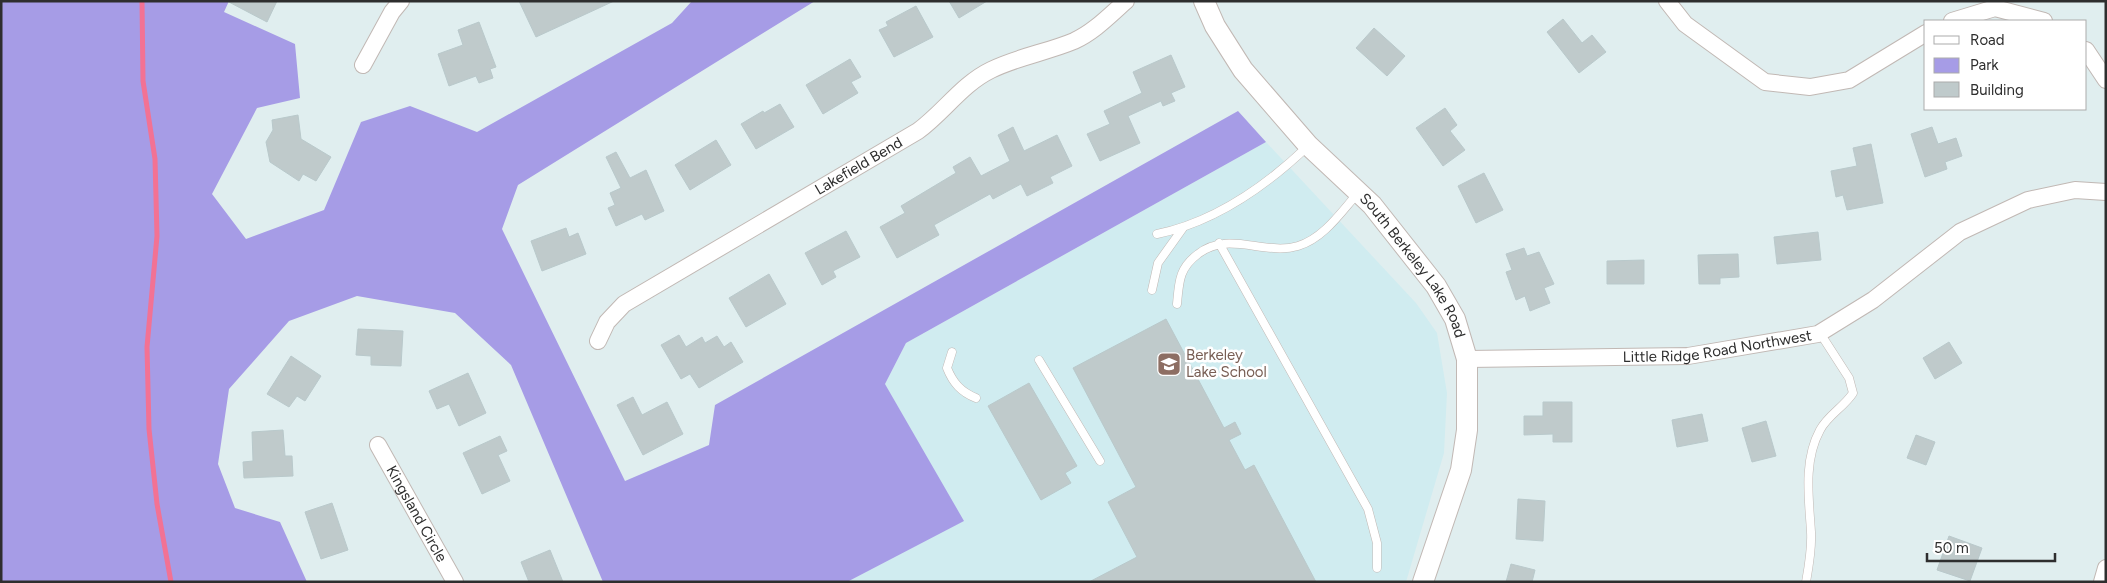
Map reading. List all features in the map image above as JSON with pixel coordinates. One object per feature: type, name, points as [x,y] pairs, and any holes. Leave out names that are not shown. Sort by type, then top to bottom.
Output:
[{"type":"street","points":[[363,64],[392,12],[401,1]]},
{"type":"street","name":"Lakefield Bend","points":[[598,341],[607,322],[624,304],[918,131],[979,77],[993,69],[1090,33],[1126,1]]},
{"type":"street","name":"South Berkeley Lake Road","points":[[1204,1],[1215,26],[1243,70],[1308,145],[1359,191],[1436,286],[1455,319],[1467,359],[1467,430],[1461,470],[1423,582]]},
{"type":"street","points":[[1667,1],[1685,24],[1765,82],[1810,87],[1849,80],[1924,34]]},
{"type":"street","points":[[1955,20],[1995,8],[2040,20]]},
{"type":"street","points":[[2087,52],[2106,80]]},
{"type":"street","name":"Little Ridge Road Northwest","points":[[1467,359],[1688,356],[1820,333],[1873,300],[1960,232],[2028,200],[2075,190],[2106,192]]},
{"type":"street","name":"Kingsland Circle","points":[[378,445],[456,582]]},
{"type":"street","points":[[2102,582],[2106,568]]},
{"type":"lane","points":[[1156,234],[1183,228],[1249,194],[1282,170],[1308,145]]},
{"type":"lane","points":[[1177,304],[1179,282],[1186,263],[1204,248],[1219,244],[1297,246],[1314,239],[1359,191]]},
{"type":"lane","points":[[1152,290],[1158,264],[1183,228]]},
{"type":"lane","points":[[1219,244],[1368,509],[1377,543],[1377,568]]},
{"type":"lane","points":[[1806,582],[1811,533],[1807,498],[1815,441],[1821,428],[1847,403],[1853,393],[1849,378],[1820,333]]},
{"type":"lane","points":[[952,352],[947,368],[952,380],[964,393],[976,398]]},
{"type":"lane","points":[[1039,360],[1100,461]]},
{"type":"shaded area","name":"Berkeley Lake School","points":[[1266,142],[1416,303],[1437,333],[1447,393],[1444,453],[1406,582],[847,582],[963,521],[885,384],[906,343]]},
{"type":"green space","points":[[1,1],[229,1],[224,12],[295,44],[300,98],[257,108],[212,194],[246,239],[324,210],[361,122],[410,106],[477,132],[672,23],[692,1],[815,1],[518,185],[502,229],[625,481],[709,445],[715,405],[1238,111],[1266,142],[906,343],[885,384],[964,521],[847,582],[603,582],[511,365],[455,313],[357,296],[289,321],[229,389],[218,464],[235,508],[280,522],[307,582],[1,582]]},
{"type":"building","points":[[227,1],[277,1],[267,22]]},
{"type":"building","points":[[519,1],[614,1],[536,37]]},
{"type":"building","points":[[949,1],[987,1],[959,18]]},
{"type":"building","points":[[916,6],[933,37],[894,57],[879,30],[888,26],[886,22]]},
{"type":"building","points":[[1563,19],[1582,43],[1592,35],[1606,52],[1579,73],[1547,32]]},
{"type":"building","points":[[479,22],[496,67],[490,69],[493,78],[479,83],[476,76],[449,86],[438,54],[463,45],[458,30]]},
{"type":"building","points":[[1374,28],[1405,56],[1387,76],[1356,48]]},
{"type":"building","points":[[1171,55],[1185,87],[1171,93],[1175,101],[1163,106],[1161,101],[1128,116],[1140,143],[1100,161],[1087,134],[1110,124],[1104,111],[1142,93],[1133,72]]},
{"type":"building","points":[[850,59],[861,77],[851,82],[858,93],[823,114],[806,85]]},
{"type":"building","points":[[780,104],[794,127],[756,149],[741,124],[763,111],[764,113]]},
{"type":"building","points":[[1445,108],[1457,125],[1450,131],[1465,150],[1443,166],[1416,128]]},
{"type":"building","points":[[298,115],[301,139],[331,157],[316,181],[303,174],[299,181],[270,162],[266,142],[273,130],[272,120]]},
{"type":"building","points":[[1013,127],[1024,151],[1057,135],[1072,166],[1050,177],[1053,183],[1027,196],[1021,184],[993,199],[990,194],[934,225],[939,235],[897,258],[880,227],[905,213],[901,206],[956,173],[953,167],[970,157],[981,176],[1010,161],[998,135]]},
{"type":"building","points":[[1932,127],[1938,144],[1956,138],[1962,156],[1945,162],[1947,169],[1925,177],[1911,134]]},
{"type":"building","points":[[716,140],[731,165],[690,190],[675,165]]},
{"type":"building","points":[[1871,144],[1883,203],[1847,210],[1843,195],[1836,197],[1831,171],[1857,166],[1853,148]]},
{"type":"building","points":[[616,152],[630,178],[646,170],[664,211],[645,220],[642,214],[616,226],[608,208],[615,205],[610,193],[621,188],[606,157]]},
{"type":"building","points":[[1484,173],[1503,210],[1476,223],[1458,186]]},
{"type":"building","points":[[566,228],[569,237],[578,233],[586,254],[542,271],[531,241]]},
{"type":"building","points":[[846,231],[860,257],[833,271],[836,277],[822,285],[805,253]]},
{"type":"building","points":[[1818,232],[1821,260],[1777,264],[1774,237]]},
{"type":"building","points":[[1524,248],[1527,256],[1539,252],[1554,284],[1544,288],[1550,303],[1530,311],[1525,296],[1516,300],[1506,272],[1512,270],[1506,254]]},
{"type":"building","points":[[1738,254],[1739,277],[1720,278],[1720,284],[1699,284],[1698,255]]},
{"type":"building","points":[[1644,260],[1644,284],[1607,284],[1607,261]]},
{"type":"building","points":[[769,274],[786,304],[746,327],[729,298]]},
{"type":"building","points":[[1166,319],[1224,428],[1235,422],[1241,434],[1229,440],[1245,470],[1254,465],[1316,582],[1089,582],[1137,557],[1108,502],[1136,487],[1073,368]]},
{"type":"building","points":[[358,329],[403,331],[401,366],[371,365],[371,356],[356,355]]},
{"type":"building","points":[[679,335],[686,347],[702,337],[705,343],[717,336],[724,347],[731,342],[743,362],[699,388],[690,374],[681,379],[661,345]]},
{"type":"building","points":[[1949,342],[1962,363],[1935,379],[1923,358]]},
{"type":"building","points":[[291,356],[321,376],[305,401],[297,396],[289,407],[267,394]]},
{"type":"building","points":[[468,373],[486,413],[459,426],[449,404],[437,409],[429,391]]},
{"type":"building","points":[[1029,383],[1077,466],[1065,473],[1071,483],[1041,500],[988,406]]},
{"type":"building","points":[[633,397],[642,415],[667,402],[683,434],[643,455],[617,405]]},
{"type":"building","points":[[1543,402],[1572,402],[1572,442],[1553,442],[1553,434],[1524,435],[1524,416],[1543,416]]},
{"type":"building","points":[[1702,414],[1708,441],[1677,447],[1672,420]]},
{"type":"building","points":[[1766,421],[1776,456],[1752,462],[1742,428]]},
{"type":"building","points":[[283,430],[285,456],[292,456],[293,476],[244,478],[243,462],[253,461],[252,432]]},
{"type":"building","points":[[1916,435],[1935,442],[1926,465],[1907,458]]},
{"type":"building","points":[[500,436],[507,451],[498,455],[510,481],[482,494],[463,453]]},
{"type":"building","points":[[1518,499],[1545,501],[1543,541],[1516,539]]},
{"type":"building","points":[[332,503],[348,550],[321,559],[305,512]]},
{"type":"building","points":[[1949,536],[1982,548],[1970,581],[1937,570]]},
{"type":"building","points":[[550,550],[563,582],[529,582],[521,562]]},
{"type":"building","points":[[1511,564],[1535,570],[1532,582],[1506,582]]},
{"type":"waterway","points":[[142,1],[143,81],[155,159],[157,236],[147,347],[149,429],[157,504],[171,582]]},
{"type":"place","name":"Berkeley Lake School","points":[[1169,364]]}]
